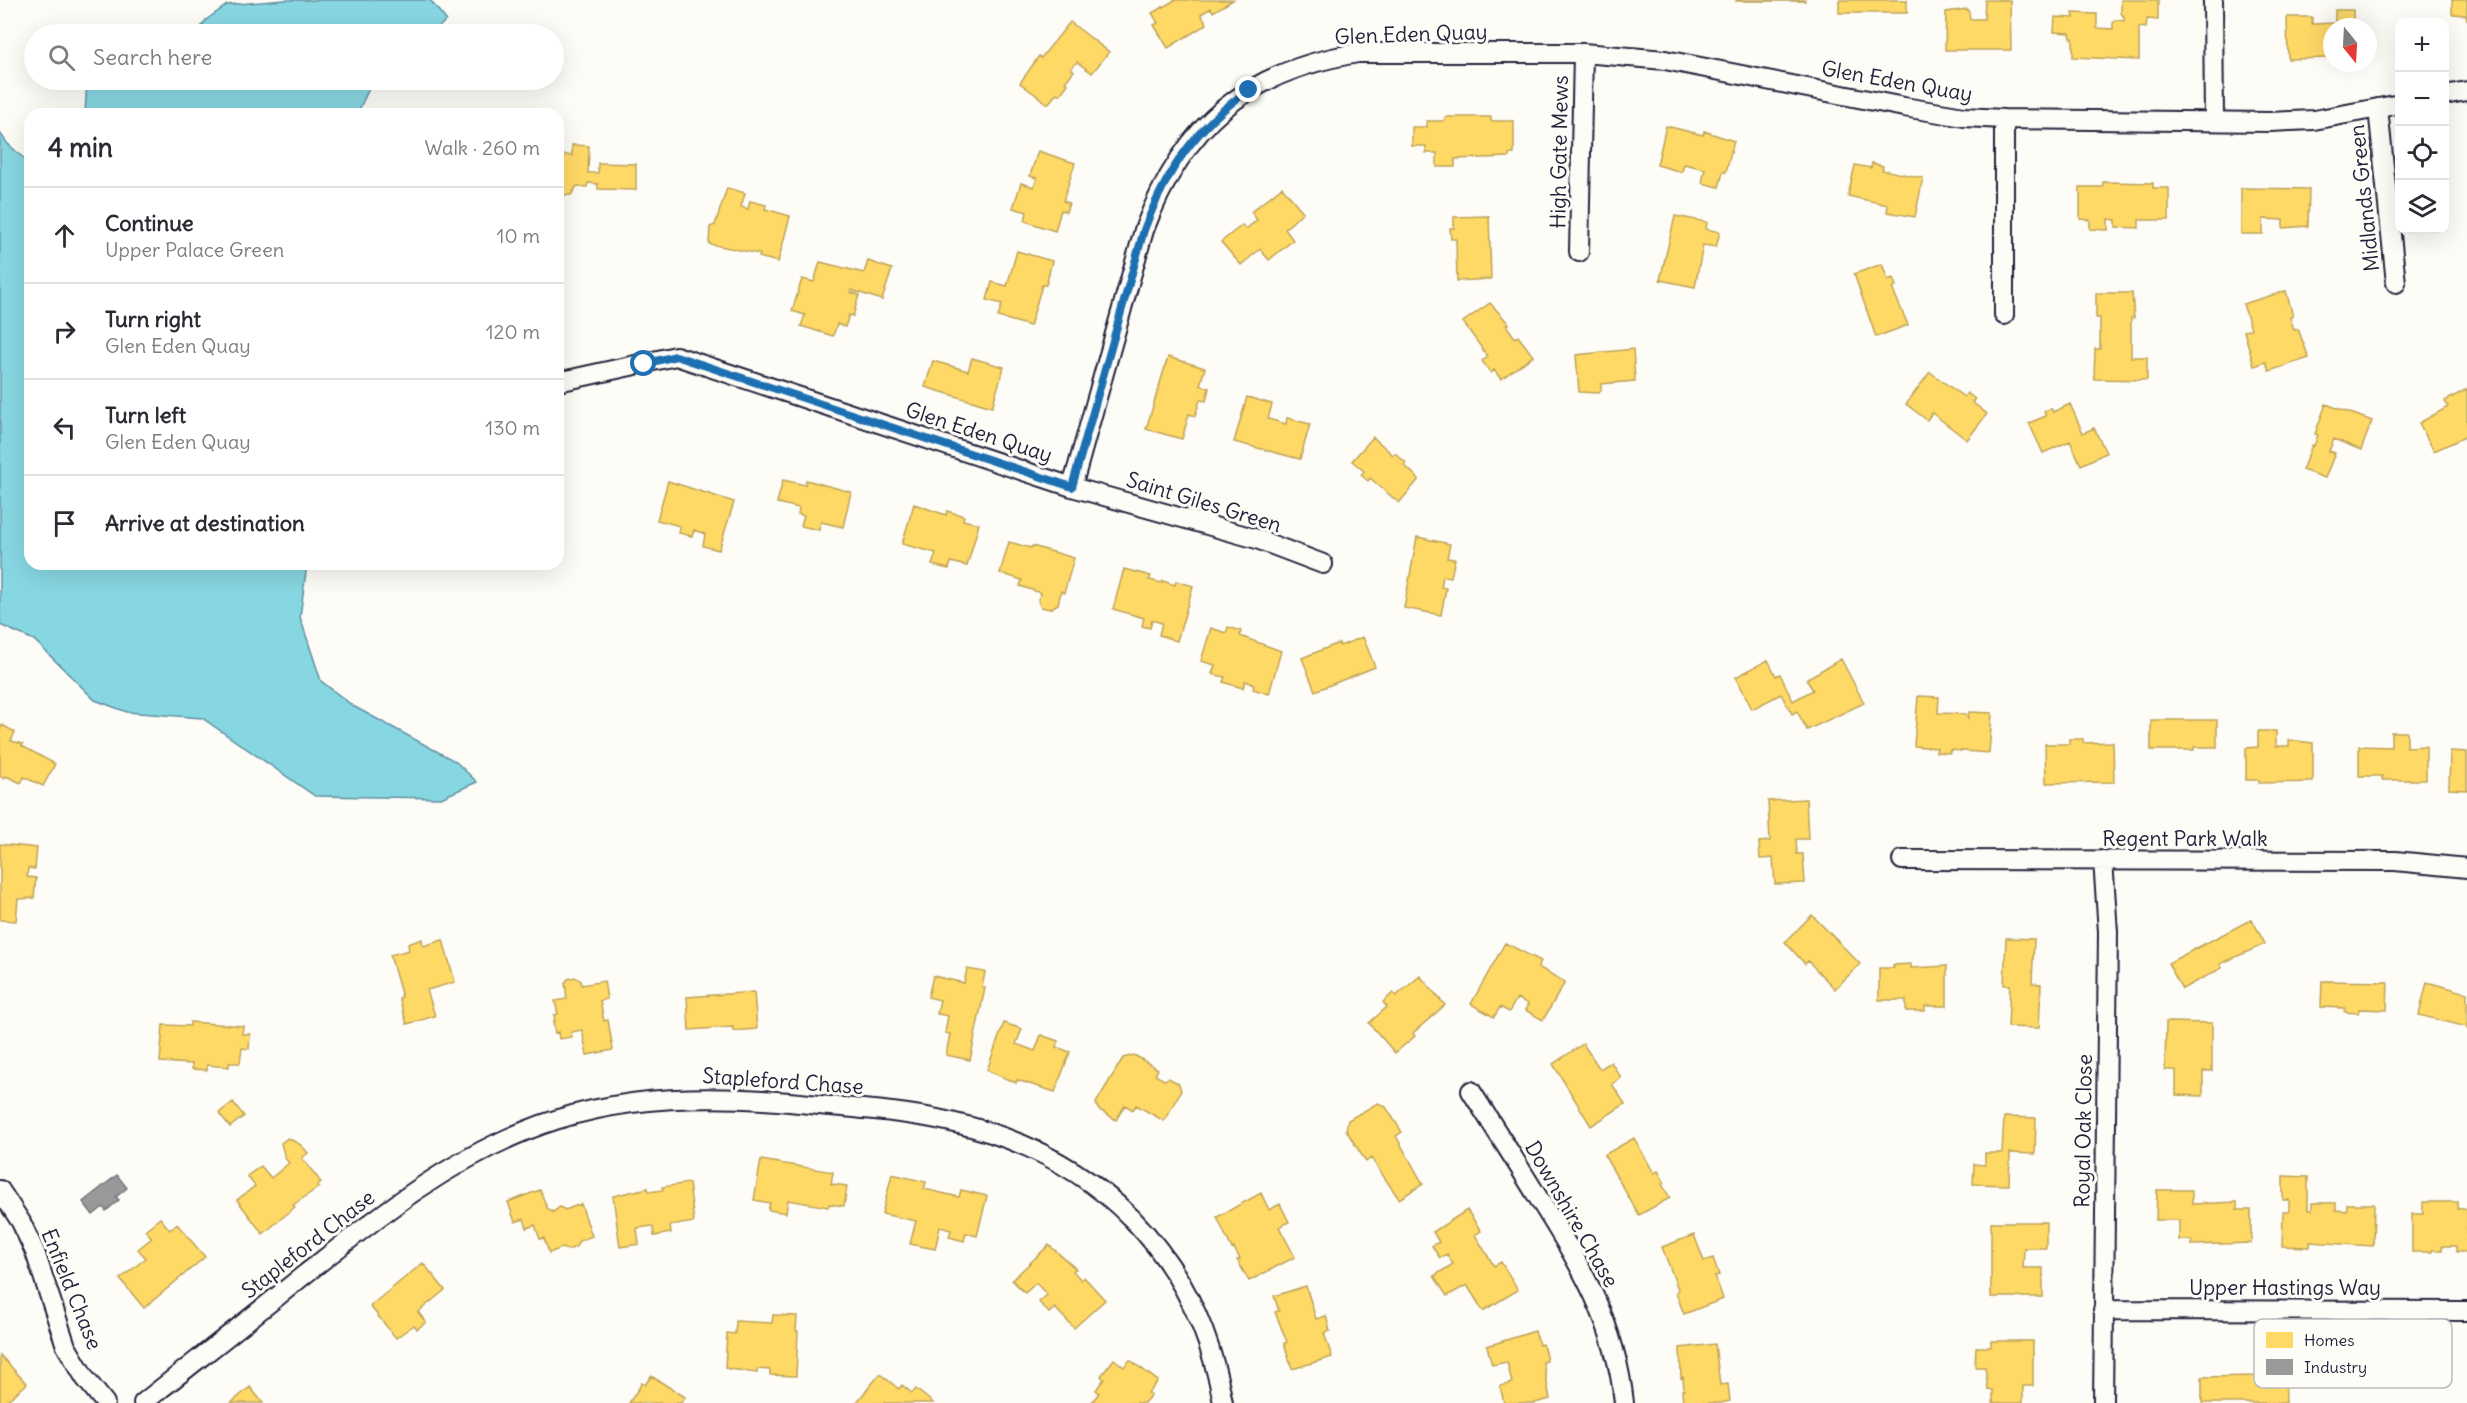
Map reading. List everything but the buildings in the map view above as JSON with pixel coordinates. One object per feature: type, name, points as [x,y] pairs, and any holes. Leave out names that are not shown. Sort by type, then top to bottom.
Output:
[{"type":"street","points":[[2213,0],[2214,121]]},
{"type":"street","name":"Glen Eden Quay","points":[[564,381],[676,356],[1072,487],[1144,230],[1158,195],[1176,162],[1199,132],[1225,106],[1249,90],[1288,70],[1322,59],[1358,53],[1583,53],[1665,60],[1964,117],[2270,122],[2314,120],[2395,105]]},
{"type":"street","name":"High Gate Mews","points":[[1579,252],[1583,53]]},
{"type":"street","points":[[2449,94],[2467,91]]},
{"type":"street","name":"Midlands Green","points":[[2378,108],[2396,283]]},
{"type":"street","points":[[2004,119],[2004,315]]},
{"type":"street","name":"Saint Giles Green","points":[[1072,487],[1257,539],[1323,564]]},
{"type":"street","name":"Regent Park Walk","points":[[1902,860],[2395,861],[2467,868]]},
{"type":"street","name":"Royal Oak Close","points":[[2103,860],[2108,932],[2103,1403]]},
{"type":"street","name":"Downshire Chase","points":[[1471,1091],[1580,1263],[1613,1344],[1624,1403]]},
{"type":"street","name":"Stapleford Chase","points":[[143,1403],[371,1222],[450,1167],[528,1130],[580,1113],[633,1101],[694,1097],[756,1098],[911,1115],[951,1122],[999,1136],[1046,1155],[1082,1176],[1115,1202],[1145,1232],[1170,1266],[1187,1293],[1204,1329],[1216,1368],[1223,1403]]},
{"type":"street","name":"Enfield Chase","points":[[0,1190],[21,1222],[34,1252],[66,1346],[85,1378],[105,1403]]},
{"type":"street","name":"Upper Hastings Way","points":[[2103,1310],[2467,1311]]},
{"type":"water","points":[[284,0],[430,0],[446,20],[442,24],[203,24],[227,5]]},
{"type":"water","points":[[86,90],[368,90],[360,108],[85,108]]},
{"type":"water","points":[[0,133],[24,159],[24,570],[306,570],[300,617],[321,681],[353,706],[455,761],[477,782],[441,798],[315,796],[202,718],[127,712],[95,700],[34,640],[0,625]]},
{"type":"route","points":[[644,364],[676,356],[1072,487],[1144,230],[1158,195],[1176,162],[1199,132],[1225,106],[1249,90]]}]
